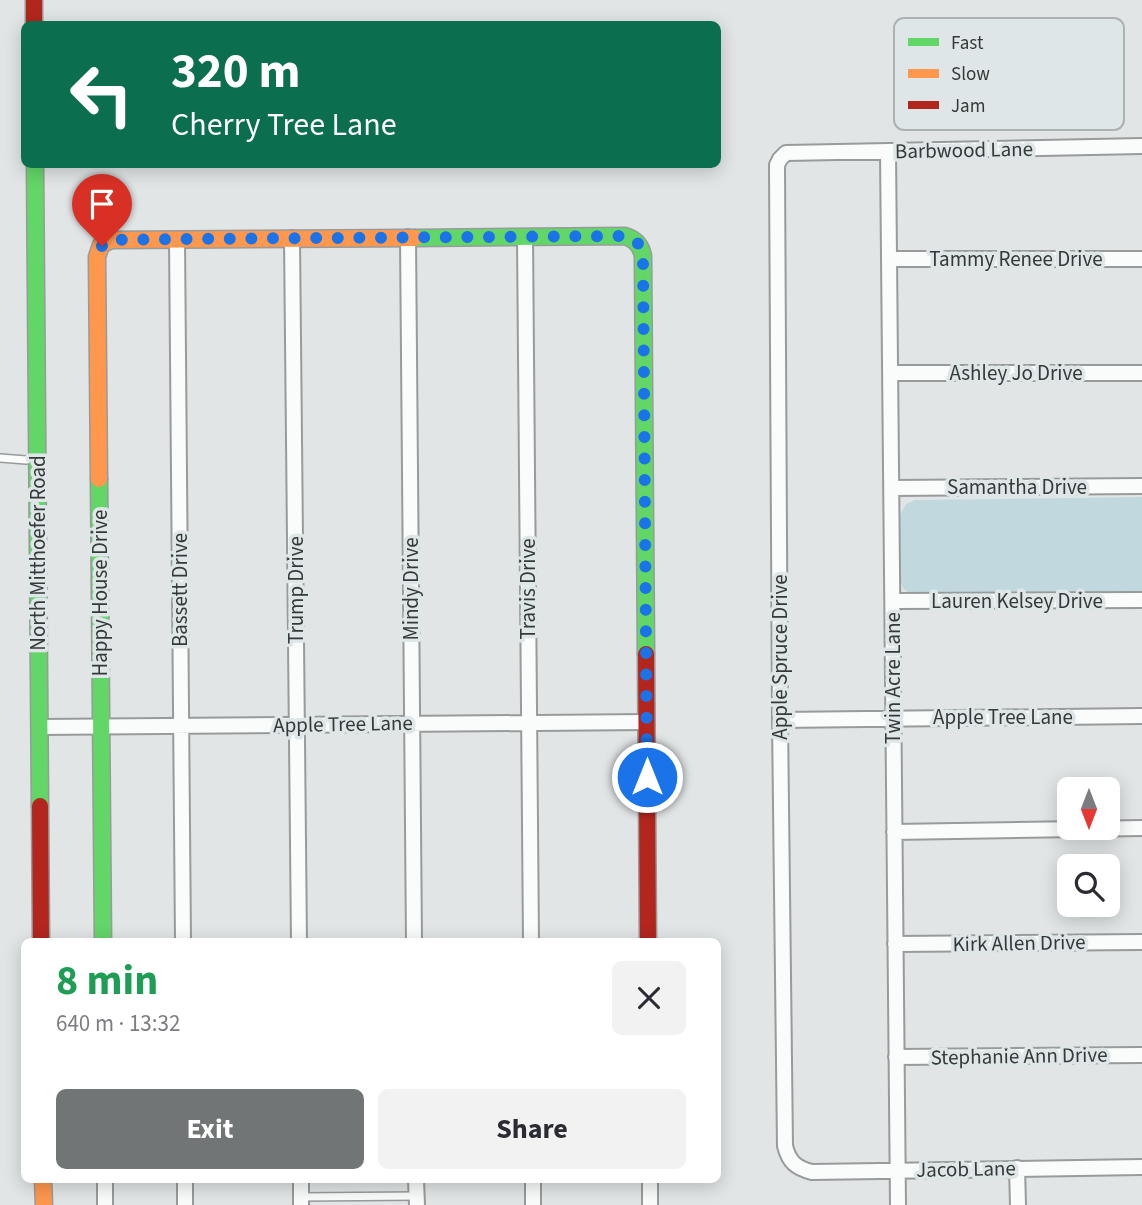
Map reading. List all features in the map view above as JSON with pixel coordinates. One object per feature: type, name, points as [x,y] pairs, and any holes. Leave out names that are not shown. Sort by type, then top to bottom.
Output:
[{"type":"street","points":[[34,0],[34,21]]},
{"type":"street","name":"Barbwood Lane","points":[[786,153],[1142,146]]},
{"type":"street","name":"Twin Acre Lane","points":[[888,151],[898,1205]]},
{"type":"street","name":"Apple Spruce Drive","points":[[786,153],[777,165],[780,720],[785,1146],[793,1163]]},
{"type":"street","name":"North Mitthoefer Road","points":[[35,168],[41,938]]},
{"type":"street","points":[[177,239],[625,236],[636,240],[641,247],[648,938]]},
{"type":"street","name":"Mindy Drive","points":[[408,237],[414,938]]},
{"type":"street","name":"Travis Drive","points":[[525,237],[531,938]]},
{"type":"street","name":"Trump Drive","points":[[292,238],[299,938]]},
{"type":"street","name":"Happy House Drive","points":[[103,938],[97,257],[102,246],[111,240],[177,239]]},
{"type":"street","name":"Bassett Drive","points":[[177,239],[183,938]]},
{"type":"street","name":"Tammy Renee Drive","points":[[890,259],[1142,259]]},
{"type":"street","name":"Ashley Jo Drive","points":[[891,373],[1142,373]]},
{"type":"street","name":"Samantha Drive","points":[[892,488],[1142,486]]},
{"type":"street","name":"Lauren Kelsey Drive","points":[[893,601],[1142,600]]},
{"type":"street","name":"Apple Tree Lane","points":[[780,720],[1142,716]]},
{"type":"street","name":"Apple Tree Lane","points":[[40,727],[646,722]]},
{"type":"street","points":[[894,832],[1142,828]]},
{"type":"street","name":"Kirk Allen Drive","points":[[895,944],[1142,942]]},
{"type":"street","name":"Stephanie Ann Drive","points":[[896,1057],[1142,1055]]},
{"type":"street","name":"Jacob Lane","points":[[793,1163],[809,1171],[1142,1167]]},
{"type":"street","points":[[1017,1168],[1018,1205]]},
{"type":"street","points":[[43,1183],[44,1205]]},
{"type":"street","points":[[105,1183],[105,1205]]},
{"type":"street","points":[[185,1183],[186,1205]]},
{"type":"street","points":[[301,1183],[301,1201]]},
{"type":"street","points":[[533,1183],[533,1205]]},
{"type":"street","points":[[650,1183],[650,1205]]},
{"type":"lane","points":[[0,458],[26,460],[38,457]]},
{"type":"lane","points":[[301,1201],[417,1200]]},
{"type":"shaded area","points":[[1142,497],[1142,595],[912,596],[903,588],[900,580],[899,516],[906,504],[915,500]]},
{"type":"traffic: fast","points":[[35,168],[40,806]]},
{"type":"traffic: fast","points":[[415,238],[625,236],[635,241],[641,249],[646,654]]},
{"type":"traffic: fast","points":[[99,479],[103,938]]},
{"type":"traffic: slow","points":[[99,479],[97,257],[101,245],[111,240],[415,238]]},
{"type":"traffic: slow","points":[[43,1183],[44,1205]]},
{"type":"traffic: jam","points":[[34,0],[34,21]]},
{"type":"traffic: jam","points":[[646,654],[648,938]]},
{"type":"traffic: jam","points":[[40,806],[41,938]]},
{"type":"route","points":[[102,246],[111,240],[177,239],[625,236],[636,240],[643,256],[647,777]]}]
